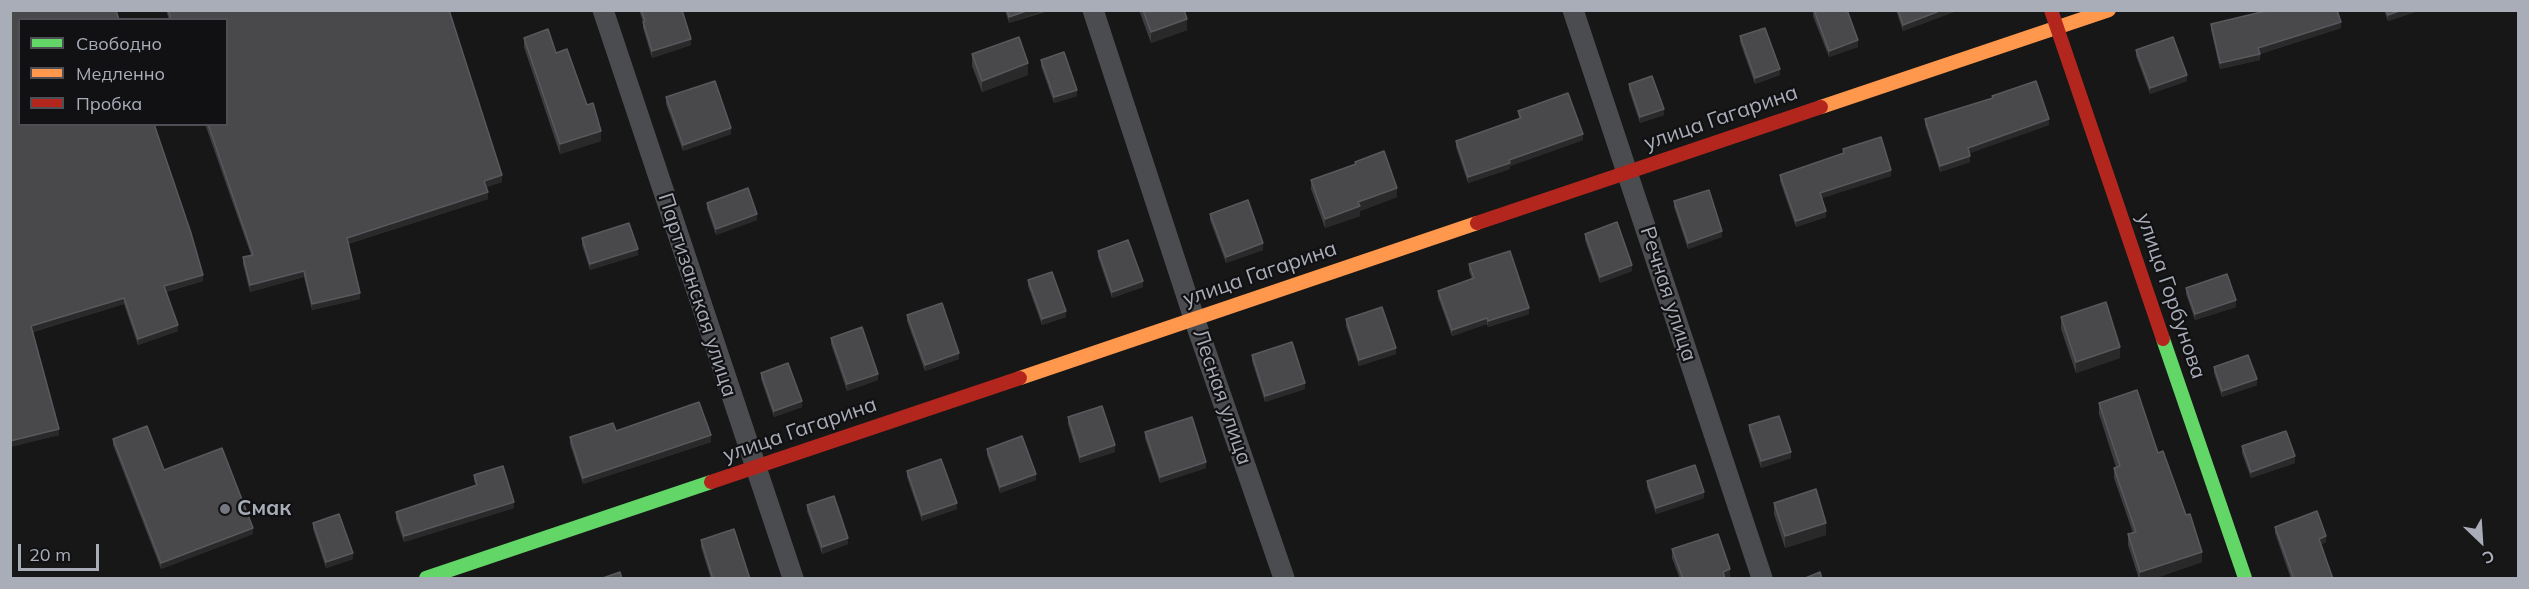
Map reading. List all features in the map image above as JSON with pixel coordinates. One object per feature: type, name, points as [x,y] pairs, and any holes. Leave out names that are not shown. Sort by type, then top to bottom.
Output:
[{"type":"main road","name":"улица Горбунова","points":[[2050,10],[2246,579]]},
{"type":"main road","name":"улица Гагарина","points":[[426,579],[1627,171],[2109,10]]},
{"type":"street","name":"Партизанская улица","points":[[603,10],[794,579]]},
{"type":"street","name":"Лесная улица","points":[[1093,10],[1194,318],[1284,579]]},
{"type":"street","name":"Речная улица","points":[[1573,10],[1762,579]]},
{"type":"building","points":[[10,10],[116,10],[118,18],[18,18],[18,126],[155,126],[203,275],[164,286],[178,325],[138,339],[124,298],[31,326],[59,429],[10,441]]},
{"type":"building","points":[[168,10],[449,10],[502,175],[484,181],[488,192],[347,238],[360,293],[312,304],[304,271],[250,285],[243,257],[253,255],[209,126],[228,126],[228,18],[170,18]]},
{"type":"building","points":[[641,10],[682,10],[691,39],[652,51]]},
{"type":"building","points":[[1007,10],[1029,10],[1009,17]]},
{"type":"building","points":[[1143,10],[1184,10],[1187,19],[1151,32]]},
{"type":"building","points":[[1814,10],[1847,10],[1858,40],[1829,51]]},
{"type":"building","points":[[1898,10],[1942,10],[1903,25]]},
{"type":"building","points":[[2270,10],[2337,10],[2341,22],[2258,48],[2260,54],[2220,63],[2211,24]]},
{"type":"building","points":[[2386,10],[2402,10],[2388,15]]},
{"type":"building","points":[[1765,28],[1780,69],[1755,78],[1740,36]]},
{"type":"building","points":[[548,29],[556,53],[567,49],[587,105],[593,103],[601,131],[560,144],[524,38]]},
{"type":"building","points":[[1019,37],[1028,63],[982,81],[972,54]]},
{"type":"building","points":[[2173,37],[2187,75],[2150,88],[2136,50]]},
{"type":"building","points":[[1064,52],[1077,90],[1054,97],[1041,60]]},
{"type":"building","points":[[1652,76],[1664,109],[1640,117],[1629,84]]},
{"type":"building","points":[[715,81],[731,128],[683,145],[666,97]]},
{"type":"building","points":[[2036,81],[2049,119],[1968,148],[1970,156],[1940,166],[1925,119],[1993,98],[1992,96]]},
{"type":"building","points":[[1568,93],[1583,134],[1468,177],[1456,141],[1521,118],[1518,111]]},
{"type":"building","points":[[1881,137],[1891,170],[1820,193],[1826,211],[1796,221],[1780,175],[1844,153],[1843,149]]},
{"type":"building","points":[[1384,151],[1397,188],[1358,202],[1360,206],[1325,219],[1311,180]]},
{"type":"building","points":[[748,188],[757,214],[716,229],[707,203]]},
{"type":"building","points":[[1709,190],[1722,231],[1688,243],[1674,201]]},
{"type":"building","points":[[1248,200],[1263,243],[1226,257],[1210,214]]},
{"type":"building","points":[[1617,222],[1632,265],[1600,277],[1585,234]]},
{"type":"building","points":[[629,223],[638,249],[590,264],[582,238]]},
{"type":"building","points":[[1128,240],[1143,281],[1112,292],[1098,251]]},
{"type":"building","points":[[1510,251],[1529,308],[1488,321],[1487,318],[1452,330],[1438,291],[1474,278],[1469,264]]},
{"type":"building","points":[[1052,272],[1066,311],[1042,319],[1028,280]]},
{"type":"building","points":[[2227,274],[2236,300],[2195,314],[2186,288]]},
{"type":"building","points":[[2106,302],[2120,347],[2076,362],[2061,317]]},
{"type":"building","points":[[942,303],[959,353],[925,365],[907,315]]},
{"type":"building","points":[[1382,307],[1396,348],[1359,360],[1346,319]]},
{"type":"building","points":[[862,327],[878,374],[847,384],[831,338]]},
{"type":"building","points":[[1292,342],[1305,383],[1265,396],[1252,355]]},
{"type":"building","points":[[2248,355],[2257,379],[2222,391],[2214,367]]},
{"type":"building","points":[[788,363],[802,401],[774,411],[761,373]]},
{"type":"building","points":[[2137,390],[2158,453],[2163,451],[2186,515],[2190,514],[2202,552],[2140,572],[2128,534],[2136,532],[2114,468],[2120,466],[2099,403]]},
{"type":"building","points":[[699,402],[711,435],[583,478],[570,437],[613,423],[616,431]]},
{"type":"building","points":[[1102,406],[1115,445],[1080,457],[1068,417]]},
{"type":"building","points":[[1779,416],[1791,452],[1761,461],[1749,425]]},
{"type":"building","points":[[1192,417],[1206,462],[1160,477],[1145,432]]},
{"type":"building","points":[[147,426],[164,470],[222,448],[253,528],[161,563],[113,439]]},
{"type":"building","points":[[2286,431],[2295,456],[2251,472],[2242,446]]},
{"type":"building","points":[[1022,436],[1036,474],[1000,487],[987,449]]},
{"type":"building","points":[[941,459],[957,503],[922,515],[907,471]]},
{"type":"building","points":[[1695,465],[1704,492],[1656,508],[1647,481]]},
{"type":"building","points":[[503,466],[514,502],[404,536],[396,512],[477,485],[474,475]]},
{"type":"building","points":[[1816,489],[1826,523],[1785,536],[1774,503]]},
{"type":"building","points":[[834,496],[848,538],[822,547],[807,505]]},
{"type":"building","points":[[2317,511],[2326,536],[2319,539],[2333,579],[2294,579],[2275,527]]},
{"type":"building","points":[[339,514],[353,553],[326,562],[313,523]]},
{"type":"building","points":[[734,529],[750,579],[713,579],[701,540]]},
{"type":"building","points":[[1718,534],[1730,569],[1723,572],[1725,579],[1683,579],[1672,549]]},
{"type":"building","points":[[620,572],[622,579],[600,579]]},
{"type":"building","points":[[1820,572],[1822,579],[1803,579]]},
{"type":"traffic: fast","points":[[2163,339],[2245,578]]},
{"type":"traffic: fast","points":[[426,578],[711,482]]},
{"type":"traffic: slow","points":[[1821,107],[2109,10]]},
{"type":"traffic: slow","points":[[1020,378],[1477,223]]},
{"type":"traffic: jam","points":[[2051,10],[2163,339]]},
{"type":"traffic: jam","points":[[1477,223],[1821,107]]},
{"type":"traffic: jam","points":[[711,482],[1020,378]]},
{"type":"place","name":"Смак","points":[[225,509]]}]
